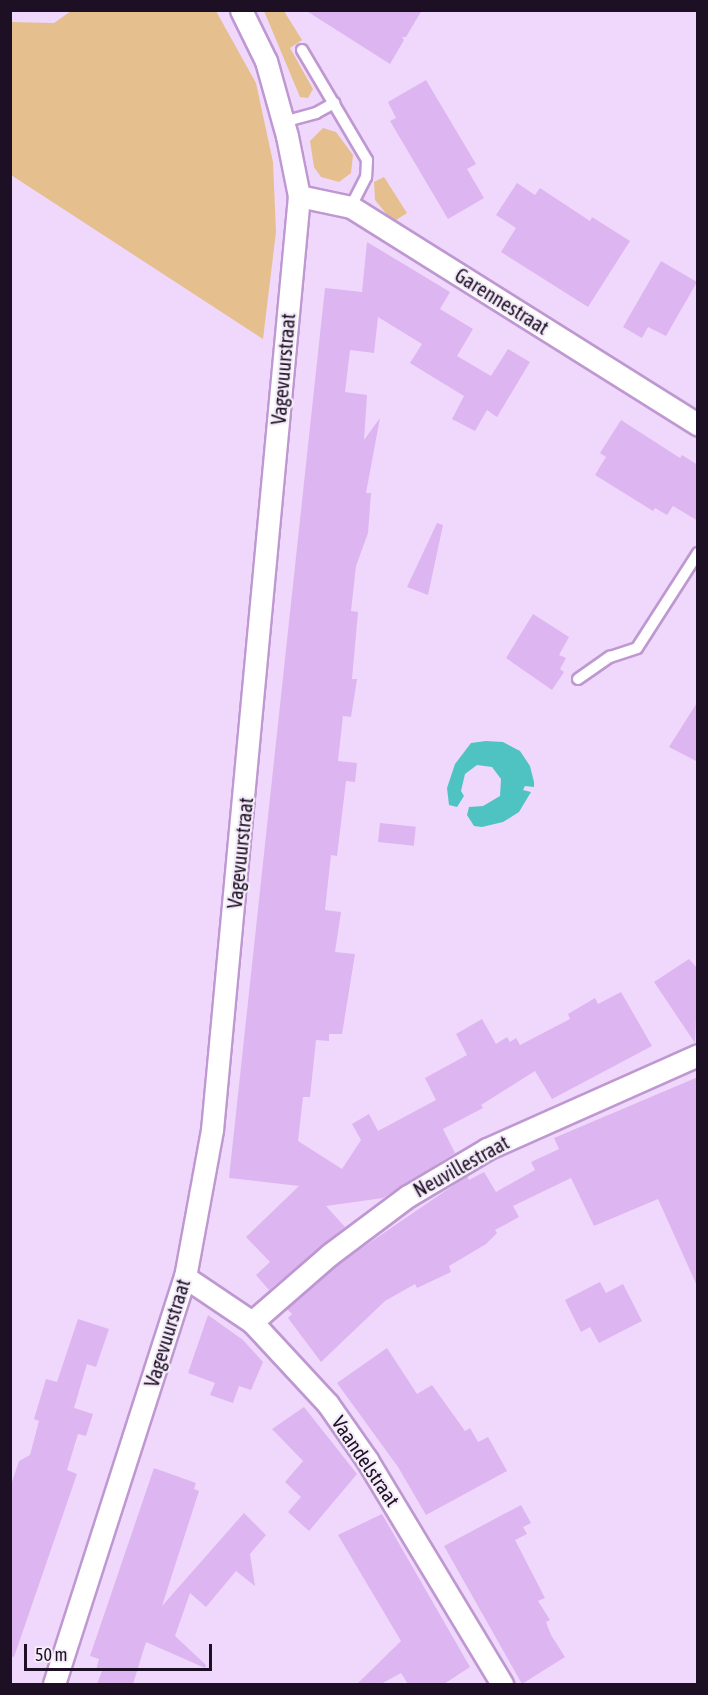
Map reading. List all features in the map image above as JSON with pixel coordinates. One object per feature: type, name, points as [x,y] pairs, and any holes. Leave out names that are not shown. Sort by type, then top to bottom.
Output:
[{"type":"street","name":"Vagevuurstraat","points":[[54,1684],[185,1277],[212,1130],[299,196],[283,122],[266,61],[241,10]]},
{"type":"street","name":"Garennestraat","points":[[299,196],[351,207],[698,425]]},
{"type":"street","name":"Neuvillestraat","points":[[252,1322],[329,1255],[408,1196],[487,1149],[698,1055]]},
{"type":"street","name":"Vaandelstraat","points":[[185,1277],[252,1322],[328,1404],[367,1460],[502,1684]]},
{"type":"lane","points":[[302,50],[367,160],[366,177],[351,207]]},
{"type":"lane","points":[[283,122],[316,113],[334,103]]},
{"type":"lane","points":[[578,679],[610,657],[637,648],[698,553]]},
{"type":"shaded area","points":[[71,11],[216,11],[256,83],[273,162],[276,232],[263,339],[11,175],[11,22],[54,23]]},
{"type":"shaded area","points":[[264,11],[284,11],[302,40],[290,48],[313,89],[308,98],[300,97]]},
{"type":"shaded area","points":[[323,128],[336,132],[353,155],[351,173],[339,182],[321,177],[314,167],[310,141]]},
{"type":"shaded area","points":[[384,177],[407,213],[393,222],[375,200],[374,182]]},
{"type":"shaded area","points":[[503,742],[520,751],[530,766],[534,787],[525,786],[523,790],[531,792],[519,812],[503,822],[482,827],[474,826],[467,815],[469,807],[483,806],[500,796],[501,779],[492,767],[477,765],[465,774],[461,791],[464,796],[457,807],[449,805],[447,788],[455,764],[471,743]]},
{"type":"building","points":[[305,10],[422,10],[406,37],[402,37],[404,40],[390,64]]},
{"type":"building","points":[[426,80],[476,164],[467,169],[484,198],[448,219],[390,121],[396,118],[388,102]]},
{"type":"building","points":[[517,183],[535,195],[540,188],[590,221],[592,217],[630,241],[588,307],[501,252],[516,228],[496,215]]},
{"type":"building","points":[[367,242],[450,292],[440,309],[473,329],[457,356],[491,376],[508,349],[530,362],[497,417],[487,410],[475,431],[452,419],[464,396],[410,363],[422,344],[378,317],[374,353],[350,350],[345,392],[367,395],[364,440],[380,418],[366,493],[371,493],[368,533],[356,566],[351,611],[358,612],[352,679],[357,679],[351,717],[343,716],[338,761],[357,763],[355,782],[346,781],[337,856],[331,855],[325,910],[341,912],[335,952],[355,954],[342,1034],[329,1034],[329,1041],[316,1040],[310,1097],[303,1097],[298,1141],[342,1169],[361,1140],[352,1124],[369,1114],[378,1131],[436,1100],[425,1078],[467,1055],[456,1034],[482,1019],[496,1044],[507,1037],[510,1042],[516,1038],[520,1045],[570,1019],[568,1014],[595,998],[598,1004],[621,992],[652,1046],[552,1099],[535,1071],[481,1105],[483,1108],[443,1129],[455,1153],[383,1198],[326,1206],[345,1227],[269,1290],[256,1275],[270,1262],[246,1237],[299,1186],[229,1178],[325,288],[362,292]]},
{"type":"building","points":[[661,261],[697,282],[666,336],[648,327],[642,338],[623,327]]},
{"type":"building","points":[[621,420],[680,458],[682,455],[698,465],[698,521],[673,506],[667,515],[655,508],[653,511],[595,475],[606,457],[600,453]]},
{"type":"building","points":[[437,523],[443,525],[428,595],[407,587]]},
{"type":"building","points":[[533,614],[569,637],[559,655],[566,658],[560,669],[564,672],[552,690],[506,658]]},
{"type":"building","points":[[698,701],[698,762],[669,747]]},
{"type":"building","points":[[380,823],[416,827],[414,846],[378,842]]},
{"type":"building","points":[[689,959],[698,969],[695,1043],[654,982]]},
{"type":"building","points":[[698,1077],[698,1288],[658,1199],[594,1226],[571,1178],[513,1206],[519,1217],[495,1230],[497,1233],[486,1244],[449,1266],[451,1272],[417,1288],[415,1284],[385,1301],[321,1362],[288,1318],[292,1314],[287,1309],[337,1265],[467,1176],[469,1180],[484,1172],[496,1192],[535,1170],[531,1162],[559,1149],[554,1138]]},
{"type":"building","points":[[600,1282],[606,1293],[623,1284],[642,1321],[599,1343],[590,1327],[581,1332],[565,1300]]},
{"type":"building","points":[[208,1315],[243,1340],[263,1362],[251,1390],[239,1386],[233,1403],[210,1395],[215,1383],[188,1373]]},
{"type":"building","points":[[78,1319],[109,1329],[96,1367],[87,1364],[74,1408],[93,1414],[86,1436],[78,1434],[67,1470],[77,1474],[14,1657],[10,1656],[10,1488],[19,1461],[30,1455],[39,1421],[34,1419],[46,1379],[57,1382]]},
{"type":"building","points":[[387,1348],[417,1394],[432,1385],[465,1431],[470,1428],[478,1442],[488,1437],[507,1471],[426,1515],[398,1467],[337,1383]]},
{"type":"building","points":[[304,1407],[357,1474],[309,1531],[288,1512],[301,1497],[285,1482],[303,1461],[272,1429]]},
{"type":"building","points":[[154,1468],[196,1483],[194,1489],[199,1491],[162,1606],[244,1513],[266,1535],[250,1554],[255,1586],[236,1571],[206,1607],[190,1593],[175,1636],[206,1665],[205,1668],[146,1642],[133,1684],[97,1684],[102,1671],[96,1670],[99,1659],[90,1656]]},
{"type":"building","points":[[521,1505],[531,1523],[523,1527],[527,1534],[515,1540],[545,1598],[538,1601],[550,1620],[546,1622],[551,1635],[565,1657],[522,1684],[444,1546]]},
{"type":"building","points":[[382,1514],[470,1667],[444,1684],[408,1684],[401,1673],[381,1684],[357,1684],[401,1641],[338,1535]]}]
